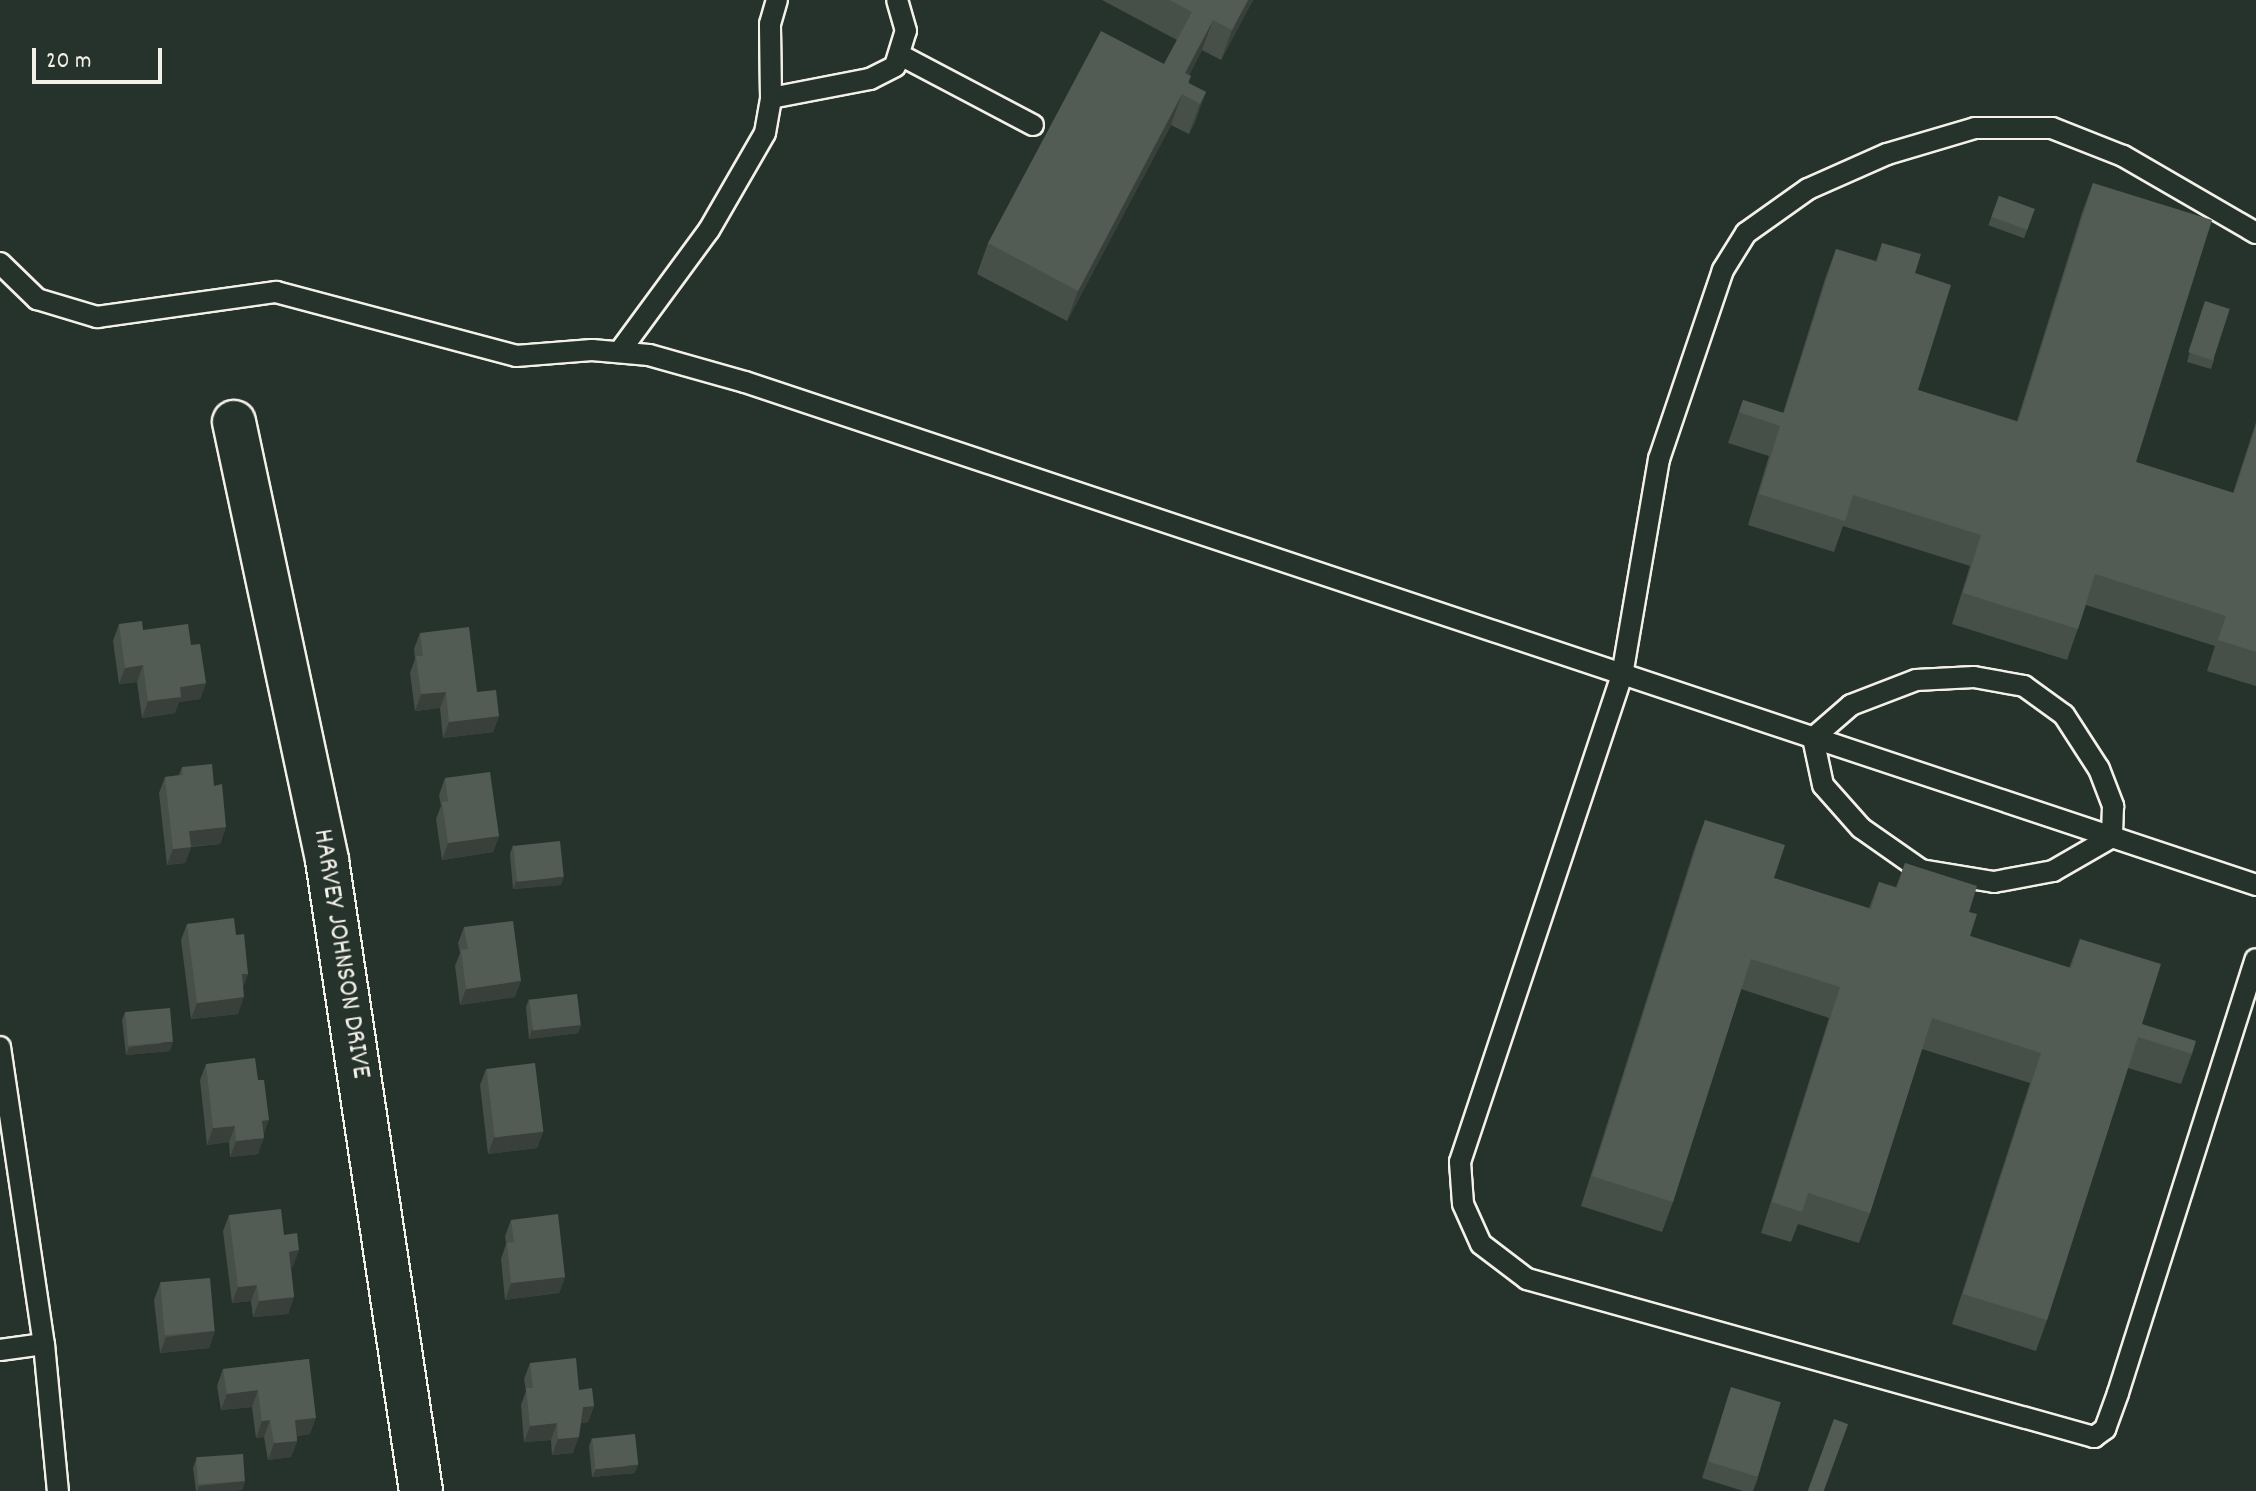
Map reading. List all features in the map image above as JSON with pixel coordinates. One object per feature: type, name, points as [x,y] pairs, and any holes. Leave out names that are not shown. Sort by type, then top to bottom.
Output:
[{"type":"street","name":"HARVEY JOHNSON DRIVE","points":[[234,422],[327,860],[421,1491]]},
{"type":"lane","points":[[620,351],[709,230],[765,133],[771,98],[770,24],[777,0]]},
{"type":"lane","points":[[771,98],[870,79],[895,66],[902,56],[906,31],[897,0]]},
{"type":"lane","points":[[902,56],[1033,125]]},
{"type":"lane","points":[[2256,233],[2123,156],[2052,128],[1975,128],[1887,154],[1808,189],[1746,233],[1723,270],[1659,459],[1622,675],[1460,1162],[1463,1204],[1481,1244],[1527,1279],[2094,1437],[2105,1429],[2118,1393],[2256,959]]},
{"type":"lane","points":[[0,263],[37,299],[97,317],[276,292],[516,356],[620,351],[745,382],[2256,885]]},
{"type":"lane","points":[[1813,738],[1851,705],[1916,680],[1974,677],[2024,686],[2064,715],[2085,744],[2113,806],[2112,837]]},
{"type":"lane","points":[[1813,738],[1823,785],[1861,828],[1921,870],[1994,882],[2053,871],[2112,837]]},
{"type":"lane","points":[[0,1047],[44,1344],[58,1491]]},
{"type":"lane","points":[[0,1350],[44,1344]]},
{"type":"building","points":[[1170,0],[1248,0],[1232,30],[1213,20],[1185,73],[1191,76],[1188,83],[1206,92],[1200,104],[1182,94],[1078,291],[988,243],[1101,31],[1164,64],[1192,12]]},
{"type":"building","points":[[2093,183],[2212,220],[2136,462],[2234,493],[2256,426],[2256,652],[2218,640],[2226,616],[2095,574],[2078,629],[1963,593],[1981,535],[1853,495],[1845,521],[1759,494],[1780,426],[1739,412],[1743,400],[1784,413],[1836,249],[1877,262],[1882,243],[1921,254],[1915,273],[1951,285],[1918,390],[2018,422]]},
{"type":"building","points":[[1999,196],[2035,209],[2027,230],[1991,217]]},
{"type":"building","points":[[2205,301],[2230,309],[2213,360],[2188,352]]},
{"type":"building","points":[[142,621],[143,630],[188,624],[191,645],[200,644],[206,683],[180,687],[181,697],[148,701],[143,665],[125,668],[119,624]]},
{"type":"building","points":[[469,627],[477,692],[496,690],[499,716],[449,722],[446,692],[421,694],[416,656],[423,656],[420,633]]},
{"type":"building","points":[[212,764],[214,786],[222,784],[226,827],[189,831],[191,847],[173,849],[165,777],[183,775],[182,767]]},
{"type":"building","points":[[490,772],[499,836],[448,843],[442,802],[448,801],[445,778]]},
{"type":"building","points":[[1705,820],[1785,845],[1774,878],[1871,909],[1879,882],[1897,888],[1905,863],[1977,886],[1969,912],[1977,914],[1970,936],[2071,968],[2080,939],[2161,964],[2142,1024],[2196,1041],[2192,1054],[2138,1037],[2047,1320],[1963,1294],[2041,1053],[1932,1018],[1870,1213],[1808,1193],[1802,1212],[1772,1202],[1840,987],[1751,959],[1673,1202],[1592,1176]]},
{"type":"building","points":[[560,841],[564,877],[517,882],[513,846]]},
{"type":"building","points":[[234,918],[236,935],[244,934],[248,974],[242,974],[244,997],[197,1003],[187,924]]},
{"type":"building","points":[[513,921],[521,981],[466,989],[461,950],[468,949],[464,927]]},
{"type":"building","points":[[577,994],[581,1025],[533,1031],[529,1000]]},
{"type":"building","points":[[170,1008],[173,1042],[128,1046],[125,1012]]},
{"type":"building","points":[[255,1058],[258,1080],[264,1080],[269,1120],[262,1121],[264,1138],[236,1141],[235,1126],[213,1128],[206,1064]]},
{"type":"building","points":[[535,1063],[543,1131],[495,1137],[486,1069]]},
{"type":"building","points":[[281,1209],[284,1235],[297,1233],[299,1250],[289,1252],[294,1297],[259,1301],[257,1285],[238,1287],[229,1215]]},
{"type":"building","points":[[558,1214],[565,1277],[511,1283],[507,1243],[514,1242],[511,1220]]},
{"type":"building","points":[[210,1278],[215,1331],[165,1335],[160,1282]]},
{"type":"building","points":[[576,1358],[579,1390],[592,1388],[594,1406],[583,1407],[579,1437],[558,1439],[557,1423],[530,1426],[526,1388],[533,1388],[530,1363]]},
{"type":"building","points":[[309,1359],[316,1418],[295,1420],[297,1441],[274,1443],[270,1420],[262,1421],[258,1390],[227,1394],[223,1369]]},
{"type":"building","points":[[1731,1387],[1781,1402],[1758,1477],[1708,1462]]},
{"type":"building","points":[[1834,1419],[1848,1424],[1824,1491],[1808,1491]]},
{"type":"building","points":[[635,1434],[638,1465],[595,1469],[592,1438]]},
{"type":"building","points":[[243,1454],[245,1481],[198,1484],[196,1457]]}]
